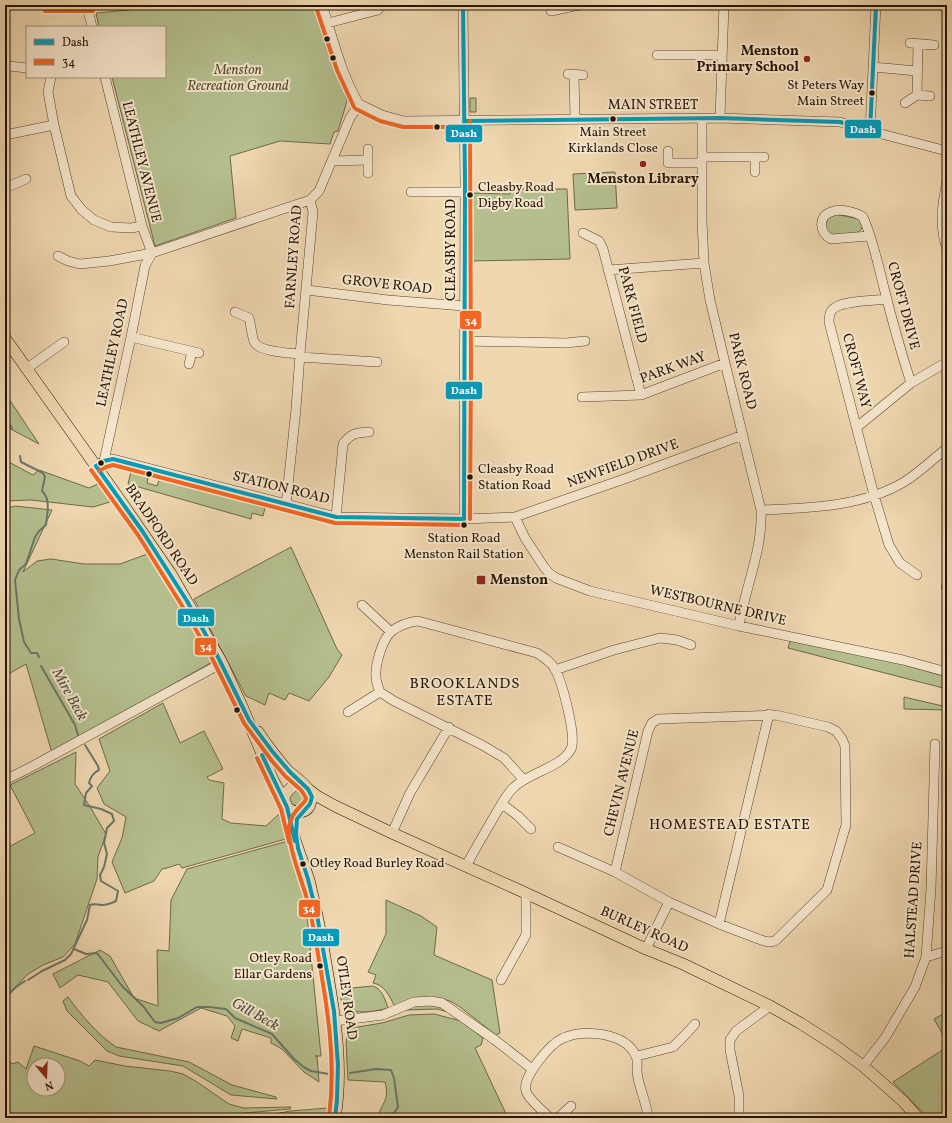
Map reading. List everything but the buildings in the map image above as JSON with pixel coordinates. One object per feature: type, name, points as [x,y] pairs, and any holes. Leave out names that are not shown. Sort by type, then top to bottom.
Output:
[{"type":"main road","name":"BRADFORD ROAD","points":[[5,338],[26,369],[101,467],[117,495],[171,574],[222,663],[248,718],[265,761],[286,806]]},
{"type":"main road","name":"BRADFORD ROAD","points":[[248,718],[287,770],[304,785]]},
{"type":"main road","points":[[304,785],[312,797],[311,803],[298,817],[296,824],[298,847],[292,832],[285,796],[286,791],[289,788],[304,785]]},
{"type":"main road","name":"BURLEY ROAD","points":[[304,785],[317,796],[335,806],[646,949],[683,964],[770,1006],[833,1044],[863,1066],[903,1101],[918,1118]]},
{"type":"main road","name":"BURLEY ROAD","points":[[305,810],[321,805],[335,806]]},
{"type":"main road","points":[[286,806],[293,812],[305,810]]},
{"type":"main road","name":"OTLEY ROAD","points":[[298,847],[309,880],[323,943],[335,1021],[339,1089],[335,1118]]},
{"type":"street","points":[[45,5],[94,5]]},
{"type":"street","points":[[87,5],[92,26]]},
{"type":"street","points":[[322,5],[345,76],[352,92],[360,104]]},
{"type":"street","points":[[328,22],[378,10],[381,5]]},
{"type":"street","name":"CLEASBY ROAD","points":[[463,5],[465,192],[464,519]]},
{"type":"street","points":[[551,11],[578,5]]},
{"type":"street","points":[[720,118],[724,5]]},
{"type":"street","points":[[870,131],[876,5]]},
{"type":"street","points":[[917,94],[917,71],[914,44],[934,45]]},
{"type":"street","points":[[657,55],[722,55]]},
{"type":"street","points":[[9,66],[26,68]]},
{"type":"street","points":[[873,67],[917,71]]},
{"type":"street","points":[[575,75],[575,120]]},
{"type":"street","points":[[50,78],[48,92],[54,126],[71,196],[82,210],[94,220],[111,227],[131,228],[142,226]]},
{"type":"street","name":"LEATHLEY AVENUE","points":[[105,78],[142,226],[152,253]]},
{"type":"street","points":[[905,103],[917,94],[930,96]]},
{"type":"street","name":"MAIN STREET","points":[[360,104],[382,115],[404,121],[720,118],[840,122],[947,151]]},
{"type":"street","name":"FARNLEY ROAD","points":[[286,505],[307,290],[313,212],[310,200],[319,191],[350,118],[360,104]]},
{"type":"street","name":"PARK ROAD","points":[[702,119],[702,221],[704,264],[710,300],[761,510],[762,527],[739,626]]},
{"type":"street","points":[[5,135],[54,126]]},
{"type":"street","points":[[368,149],[368,173]]},
{"type":"street","points":[[668,151],[668,163],[759,157],[754,172]]},
{"type":"street","points":[[332,161],[368,160]]},
{"type":"street","points":[[5,188],[26,179]]},
{"type":"street","points":[[947,181],[942,202],[941,218],[947,249]]},
{"type":"street","points":[[411,192],[465,192]]},
{"type":"street","points":[[58,256],[68,261],[80,264],[109,261],[152,253],[310,200]]},
{"type":"street","name":"CROFT DRIVE","points":[[870,236],[831,239],[822,232],[822,222],[825,215],[835,211],[860,215],[863,217],[870,236],[886,299],[911,383]]},
{"type":"street","name":"PARK FIELD","points":[[583,234],[600,240],[641,395]]},
{"type":"street","name":"LEATHLEY ROAD","points":[[101,467],[131,337],[145,266],[152,253]]},
{"type":"street","points":[[608,270],[704,264]]},
{"type":"street","name":"GROVE ROAD","points":[[307,290],[388,300],[464,306]]},
{"type":"street","name":"CROFT WAY","points":[[886,299],[859,301],[837,306],[832,310],[829,316],[829,322],[874,495],[889,545],[900,563],[917,575]]},
{"type":"street","points":[[235,312],[249,318],[254,342],[259,347],[300,355],[377,362]]},
{"type":"street","points":[[131,337],[196,353],[189,364]]},
{"type":"street","points":[[465,341],[566,343],[585,341]]},
{"type":"street","points":[[26,369],[64,342]]},
{"type":"street","points":[[857,427],[911,383],[947,362]]},
{"type":"street","name":"PARK WAY","points":[[582,397],[641,395],[725,363]]},
{"type":"street","points":[[336,517],[343,444],[348,437],[355,433],[369,432]]},
{"type":"street","name":"NEWFIELD DRIVE","points":[[464,519],[515,517],[627,478],[743,434]]},
{"type":"street","points":[[761,510],[842,503],[890,490],[905,481],[947,448]]},
{"type":"street","name":"STATION ROAD","points":[[101,467],[113,459],[336,517],[464,519]]},
{"type":"street","name":"WESTBOURNE DRIVE","points":[[515,517],[525,538],[544,567],[556,578],[590,590],[739,626],[903,660],[947,672]]},
{"type":"street","points":[[362,605],[391,632]]},
{"type":"street","points":[[466,866],[512,789],[523,779],[553,766],[571,749],[571,725],[562,690],[555,670],[548,660],[537,653],[418,622],[407,622],[391,632],[381,648],[376,669],[376,679],[380,692],[394,701],[449,727],[504,758],[523,779]]},
{"type":"street","points":[[555,670],[614,650],[660,638],[677,640],[691,645]]},
{"type":"street","points":[[5,780],[222,663]]},
{"type":"street","points":[[348,712],[380,692]]},
{"type":"street","points":[[719,924],[769,714]]},
{"type":"street","name":"CHEVIN AVENUE","points":[[615,872],[648,731],[652,723],[658,719],[769,714],[828,727],[836,731],[845,746],[846,825],[827,890],[775,941],[770,942],[719,924],[669,902]]},
{"type":"street","points":[[392,833],[410,793],[449,727]]},
{"type":"street","name":"HALSTEAD DRIVE","points":[[863,1066],[885,1038],[915,987],[926,958],[931,889],[935,744]]},
{"type":"street","points":[[502,804],[518,816],[531,829]]},
{"type":"street","points":[[558,847],[615,872],[669,902],[646,949]]},
{"type":"street","points":[[501,980],[526,935],[526,893]]},
{"type":"street","points":[[926,958],[947,951]]},
{"type":"street","points":[[335,1021],[383,1015],[414,1002],[431,1001],[442,1003],[495,1040],[532,1069]]},
{"type":"street","points":[[739,1118],[739,1096],[730,1050],[730,1040],[736,1031],[770,1006]]},
{"type":"street","points":[[636,1056],[673,1047],[695,1024]]},
{"type":"street","points":[[550,1118],[536,1105],[526,1092],[526,1081],[532,1069],[544,1054],[562,1038],[583,1033],[616,1037],[629,1046],[636,1056],[638,1080],[646,1105],[648,1118]]},
{"type":"street","points":[[558,1118],[571,1106]]},
{"type":"green space","name":"Menston Recreation Ground","points":[[183,5],[316,5],[315,13],[328,53],[333,55],[347,101],[338,131],[334,132],[330,144],[280,141],[230,156],[236,218],[155,246],[112,78],[166,78],[166,26],[99,26],[96,13]]},
{"type":"green space","points":[[470,98],[476,98],[476,112],[470,112]]},
{"type":"green space","points":[[615,172],[617,208],[575,210],[573,174]]},
{"type":"green space","points":[[511,189],[567,189],[570,259],[471,261],[471,193],[510,194]]},
{"type":"green space","points":[[835,214],[859,219],[863,225],[858,232],[854,234],[829,235],[825,225],[830,216]]},
{"type":"green space","points":[[5,393],[39,444],[5,426]]},
{"type":"green space","points":[[5,460],[33,475],[39,470],[89,488],[100,483],[111,498],[110,502],[93,507],[31,500],[5,501]]},
{"type":"green space","points":[[131,471],[148,477],[147,483],[157,486],[160,478],[265,508],[263,516],[252,513],[251,519],[128,484]]},
{"type":"green space","points":[[15,506],[52,510],[23,572],[37,561],[51,559],[84,564],[120,564],[150,553],[214,661],[52,753],[26,664],[5,676],[5,509]]},
{"type":"green space","points":[[291,547],[337,649],[342,655],[329,677],[309,701],[289,693],[285,700],[269,693],[265,705],[246,696],[194,599]]},
{"type":"green space","points":[[790,641],[899,663],[947,677],[947,689],[788,648]]},
{"type":"green space","points":[[904,697],[947,707],[947,710],[904,709]]},
{"type":"green space","points":[[163,703],[180,743],[204,731],[223,769],[207,777],[209,780],[224,783],[222,819],[231,823],[266,826],[279,814],[286,839],[182,868],[179,864],[162,869],[154,881],[125,893],[112,862],[122,838],[126,817],[104,804],[97,788],[110,771],[99,739]]},
{"type":"green space","points":[[76,752],[75,784],[106,834],[98,857],[97,879],[75,944],[63,957],[43,965],[28,974],[5,998],[5,849],[35,833],[10,785]]},
{"type":"green space","points":[[298,789],[304,792],[306,798],[304,804],[299,807],[290,804],[288,794]]},
{"type":"green space","points":[[288,841],[301,885],[307,915],[321,1056],[317,1056],[319,1082],[304,1072],[282,1049],[271,1043],[271,1038],[242,1029],[238,1041],[231,1038],[235,1026],[227,1016],[201,1008],[159,1031],[138,1021],[108,982],[78,975],[60,988],[53,974],[100,950],[110,956],[134,998],[158,1006],[157,950],[169,951],[171,900],[187,869]]},
{"type":"green space","points":[[386,900],[421,916],[437,927],[434,955],[492,980],[500,1033],[496,1035],[460,1007],[443,999],[395,1007],[384,989],[373,983],[376,975],[368,972],[386,934]]},
{"type":"green space","points":[[373,986],[379,989],[388,1008],[366,1012],[354,1012],[344,1009],[340,989]]},
{"type":"green space","points":[[68,997],[90,1024],[116,1047],[189,1062],[232,1085],[276,1097],[277,1099],[231,1095],[183,1066],[119,1056],[107,1051],[67,1011],[63,1001]]},
{"type":"green space","points":[[415,1005],[440,1005],[456,1014],[437,1009],[406,1010]]},
{"type":"green space","points":[[947,1012],[947,1042],[934,1019]]},
{"type":"green space","points":[[434,1014],[461,1021],[483,1038],[481,1045],[475,1048],[508,1118],[377,1118],[387,1093],[385,1082],[348,1080],[346,1042],[348,1033],[352,1028],[382,1023],[409,1015]]},
{"type":"green space","points":[[34,1046],[80,1061],[89,1066],[95,1060],[125,1066],[183,1074],[229,1104],[244,1108],[291,1107],[290,1109],[223,1115],[219,1118],[5,1118],[5,1055],[12,1064],[18,1062],[26,1069],[26,1097],[66,1097],[66,1057],[30,1057]]},
{"type":"green space","points":[[947,1047],[947,1118],[928,1118],[893,1082]]},
{"type":"green space","points":[[328,1108],[325,1118],[254,1118],[290,1111]]},
{"type":"waterway","name":"Mire Beck","points":[[5,402],[8,409],[5,414]]},
{"type":"waterway","name":"Mire Beck","points":[[5,419],[12,428]]},
{"type":"waterway","name":"Mire Beck","points":[[20,456],[21,462],[43,473],[45,477],[42,491],[47,498],[48,512],[46,525],[35,537],[26,564],[19,570],[15,580],[19,619],[24,642],[31,653],[37,653],[39,657]]},
{"type":"waterway","name":"Mire Beck","points":[[41,666],[75,725],[78,735]]},
{"type":"waterway","name":"Mire Beck","points":[[28,980],[42,971],[65,960],[71,954],[87,920],[90,905],[105,905],[116,901],[118,891],[101,881],[100,875],[104,867],[107,854],[104,843],[107,828],[114,821],[112,814],[101,809],[84,805],[86,793],[92,786],[89,783],[91,778],[99,770],[85,745]]},
{"type":"waterway","name":"Gill Beck","points":[[74,949],[86,954],[97,953],[122,986],[143,1006],[155,1022],[161,1023],[178,1018],[197,1007],[226,1009],[235,1018],[272,1034],[294,1059],[305,1068],[311,1071],[329,1074]]},
{"type":"waterway","points":[[5,998],[16,987],[25,981]]},
{"type":"waterway","name":"Gill Beck","points":[[350,1073],[376,1069],[391,1070],[394,1078],[398,1107],[388,1118]]},
{"type":"transit line","name":"Dash","points":[[463,5],[465,184],[464,519]]},
{"type":"transit line","name":"Dash","points":[[464,121],[720,118],[840,122],[870,131],[876,5]]},
{"type":"transit line","name":"34","points":[[316,7],[337,70],[354,107]]},
{"type":"transit line","name":"34","points":[[45,11],[93,11]]},
{"type":"transit line","name":"34","points":[[356,109],[380,121],[403,127],[464,127]]},
{"type":"transit line","name":"34","points":[[470,121],[470,519]]},
{"type":"transit line","name":"Dash","points":[[96,466],[104,461],[113,459],[336,517],[464,519]]},
{"type":"transit line","name":"34","points":[[99,471],[113,465],[335,523],[464,525]]},
{"type":"transit line","name":"Dash","points":[[96,466],[143,532],[187,601],[216,653],[249,720],[272,751],[290,772],[308,789],[312,797],[310,804],[297,819],[296,834],[298,848],[317,915],[334,1011],[338,1065],[335,1118]]},
{"type":"transit line","name":"34","points":[[91,470],[138,535],[181,604],[211,656],[244,723],[272,761],[285,776],[301,790],[306,798],[294,813],[289,829],[291,847],[309,906],[327,1013],[332,1064],[329,1117]]},
{"type":"transit line","name":"Dash","points":[[262,755],[287,807],[295,841]]},
{"type":"transit line","name":"34","points":[[257,758],[281,809],[289,842]]},
{"type":"place","name":"Menston Primary School","points":[[807,59]]},
{"type":"place","name":"St Peters Way Main Street","points":[[872,93]]},
{"type":"place","name":"Main Street Kirklands Close","points":[[613,119]]},
{"type":"place","name":"Menston Library","points":[[643,164]]},
{"type":"place","name":"Cleasby Road Digby Road","points":[[470,195]]},
{"type":"place","name":"Cleasby Road Station Road","points":[[470,477]]},
{"type":"place","name":"Station Road Menston Rail Station","points":[[464,525]]},
{"type":"place","name":"Menston","points":[[481,580]]},
{"type":"place","name":"Otley Road Burley Road","points":[[303,864]]},
{"type":"place","name":"Otley Road Ellar Gardens","points":[[320,966]]},
{"type":"district","name":"BROOKLANDS ESTATE","points":[[465,692]]},
{"type":"district","name":"HOMESTEAD ESTATE","points":[[730,825]]}]
